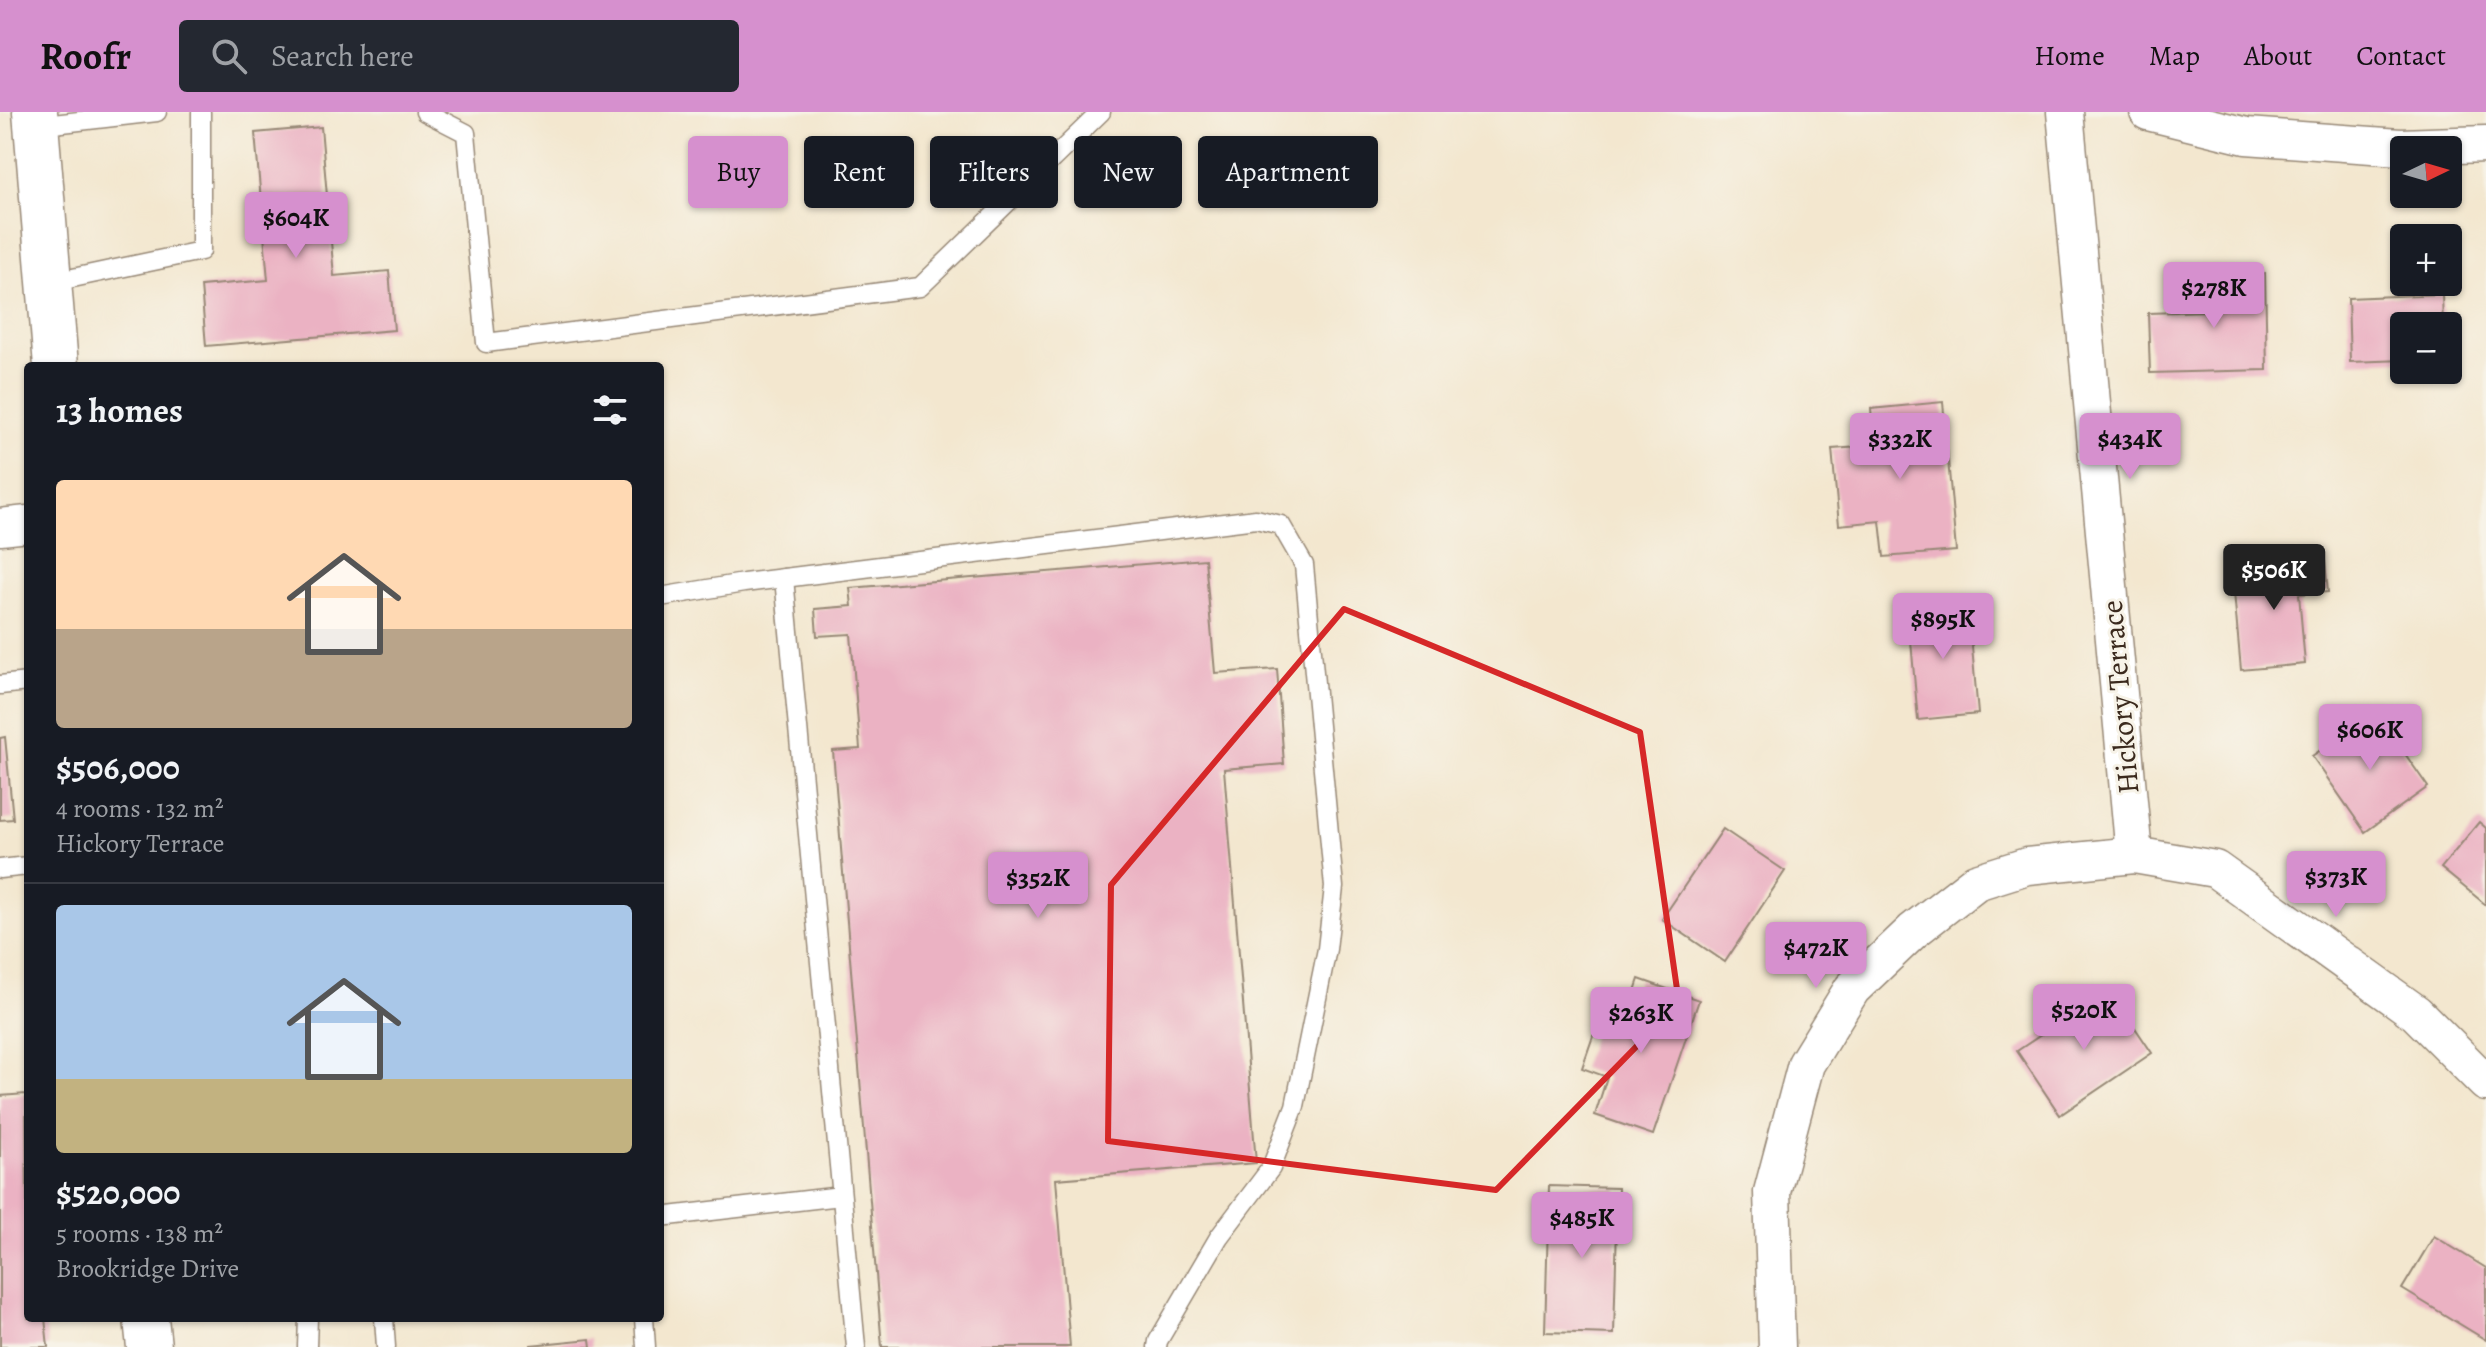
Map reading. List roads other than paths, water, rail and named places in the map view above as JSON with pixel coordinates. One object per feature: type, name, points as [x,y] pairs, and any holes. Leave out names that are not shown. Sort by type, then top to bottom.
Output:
[{"type":"main road","points":[[36,119],[56,362]]},
{"type":"main road","points":[[146,1322],[149,1347]]},
{"type":"street","name":"Hickory Terrace","points":[[2065,112],[2134,855]]},
{"type":"street","points":[[2148,112],[2246,136],[2400,147],[2486,144]]},
{"type":"street","points":[[0,527],[24,524]]},
{"type":"street","points":[[1777,1347],[1772,1192],[1806,1064],[1852,989],[1913,931],[1976,882],[2027,866],[2134,855],[2215,869],[2416,1013],[2486,1083]]},
{"type":"lane","points":[[36,119],[157,112]]},
{"type":"lane","points":[[49,283],[201,251],[201,112]]},
{"type":"lane","points":[[425,112],[466,133],[486,343],[920,287],[1101,112]]},
{"type":"lane","points":[[664,596],[784,578],[1256,519],[1281,525],[1304,565],[1334,887],[1327,949],[1295,1106],[1271,1168],[1219,1237],[1157,1347]]},
{"type":"lane","points":[[784,578],[856,1347]]},
{"type":"lane","points":[[0,685],[24,682]]},
{"type":"lane","points":[[0,869],[24,866]]},
{"type":"lane","points":[[664,1217],[841,1196]]},
{"type":"lane","points":[[307,1347],[308,1322]]},
{"type":"lane","points":[[384,1322],[386,1347]]},
{"type":"lane","points":[[644,1322],[646,1347]]}]
